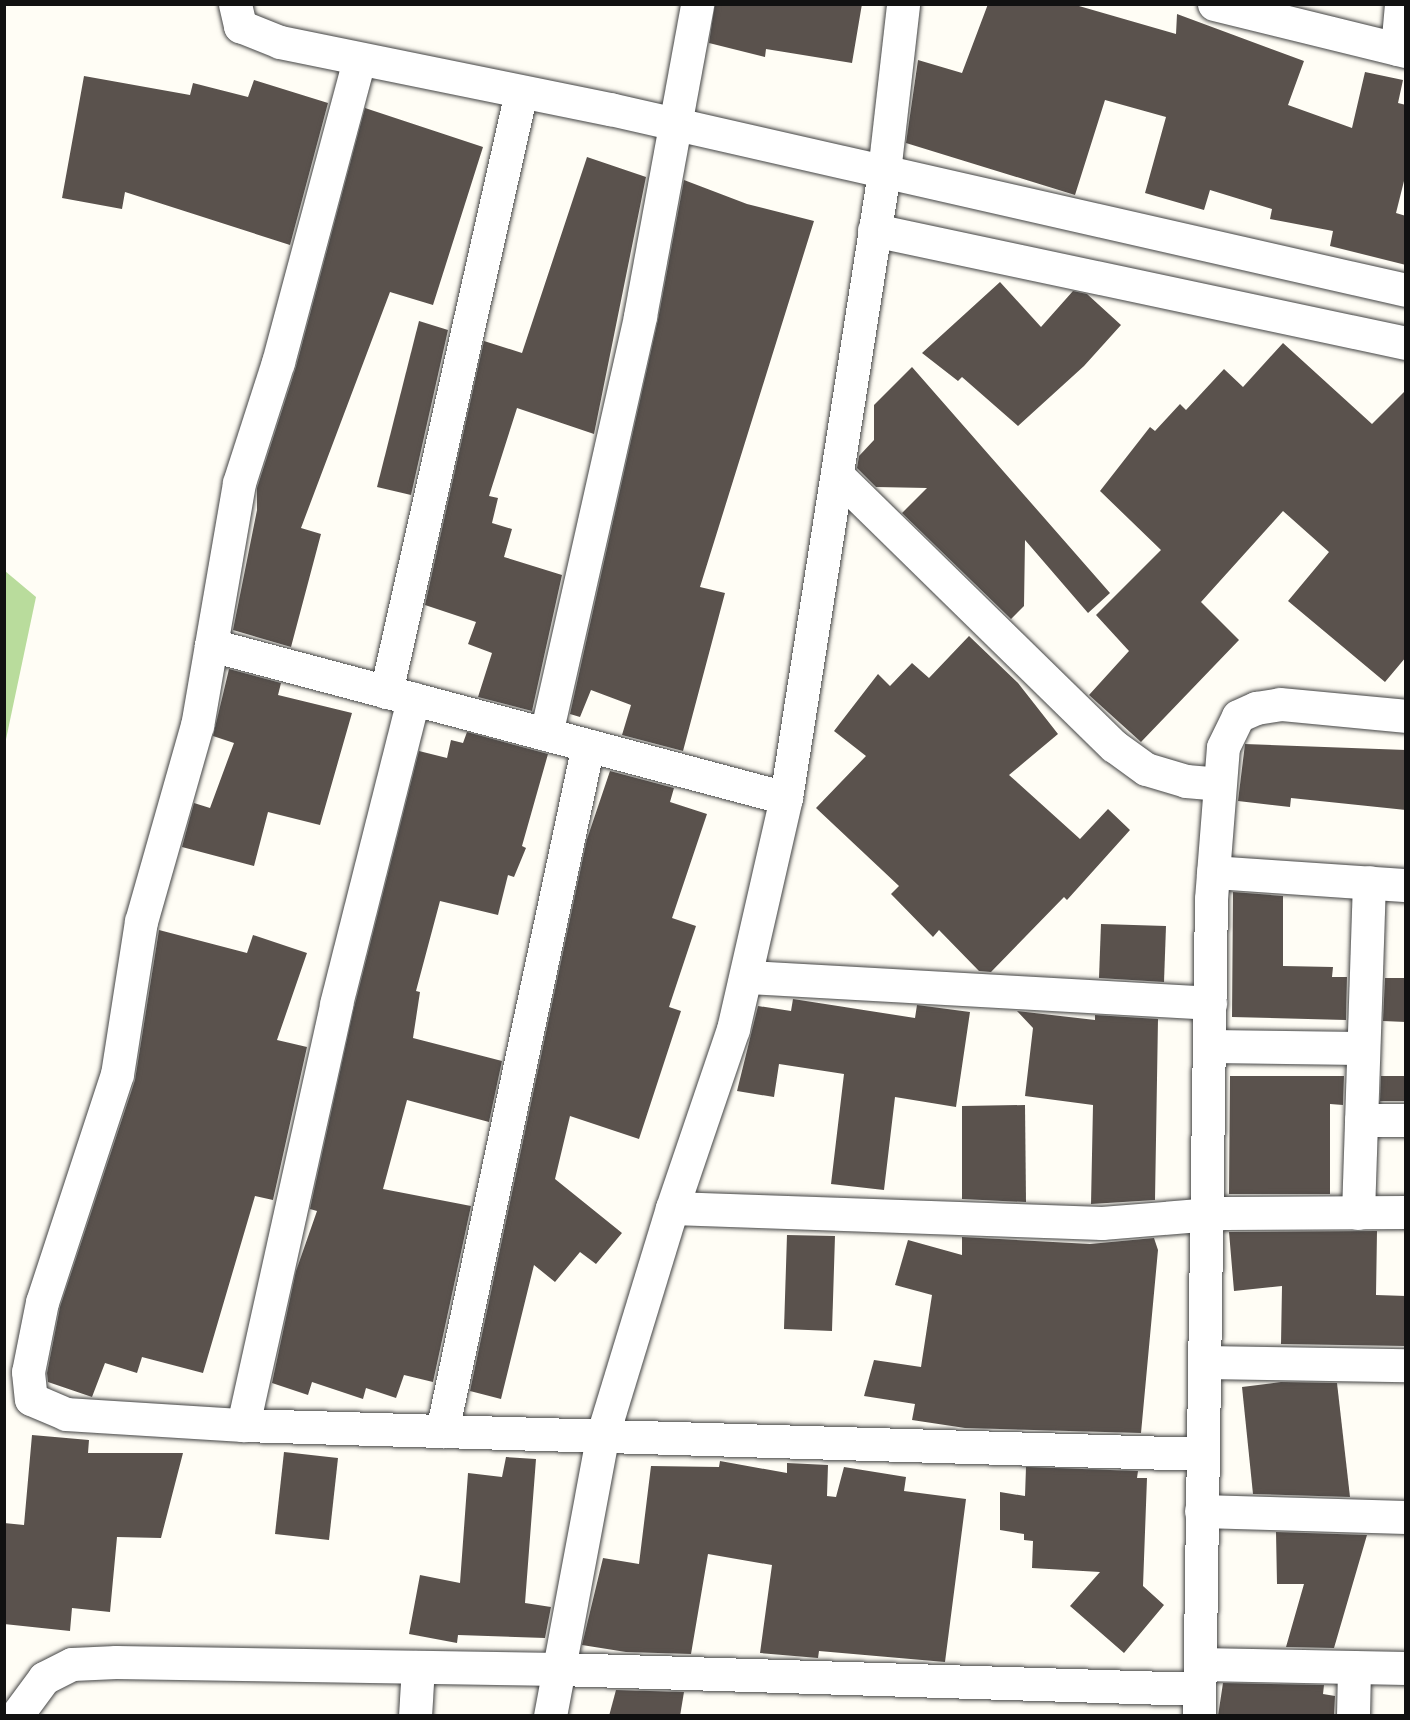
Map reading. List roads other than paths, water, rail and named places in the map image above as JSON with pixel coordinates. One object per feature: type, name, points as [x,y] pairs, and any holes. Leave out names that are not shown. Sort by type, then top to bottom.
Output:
[{"type":"street","points":[[235,4],[240,26],[251,32],[359,60],[678,125],[1406,290]]},
{"type":"street","points":[[546,734],[678,125],[697,4]]},
{"type":"street","points":[[550,1716],[602,1437],[672,1208],[747,977],[786,798],[884,172],[903,4]]},
{"type":"street","points":[[1214,4],[1401,50],[1401,4]]},
{"type":"street","points":[[359,60],[278,362],[239,483],[211,645],[174,816],[141,921],[117,1074],[54,1262],[27,1388],[40,1406],[66,1414],[243,1425],[1201,1454]]},
{"type":"street","points":[[243,1425],[336,1004],[521,92]]},
{"type":"street","points":[[874,230],[1406,343]]},
{"type":"street","points":[[838,476],[1114,746],[1146,769],[1186,781],[1218,784]]},
{"type":"street","points":[[211,645],[786,798]]},
{"type":"street","points":[[1199,1689],[1201,1454],[1205,1362],[1213,872],[1218,784],[1229,729],[1238,716],[1256,708],[1280,704],[1406,716]]},
{"type":"street","points":[[442,1431],[588,745]]},
{"type":"street","points":[[1213,872],[1406,885]]},
{"type":"street","points":[[1358,1213],[1361,1048],[1369,882]]},
{"type":"street","points":[[747,977],[1210,1003]]},
{"type":"street","points":[[1210,1046],[1361,1048]]},
{"type":"street","points":[[1361,1120],[1406,1120]]},
{"type":"street","points":[[672,1208],[1102,1223],[1208,1214],[1406,1212]]},
{"type":"street","points":[[1205,1362],[1406,1365]]},
{"type":"street","points":[[1201,1511],[1406,1517]]},
{"type":"street","points":[[16,1716],[44,1678],[72,1664],[560,1669],[1199,1689],[1354,1667],[1406,1668]]},
{"type":"street","points":[[415,1716],[418,1667]]},
{"type":"street","points":[[1353,1716],[1354,1667]]}]
